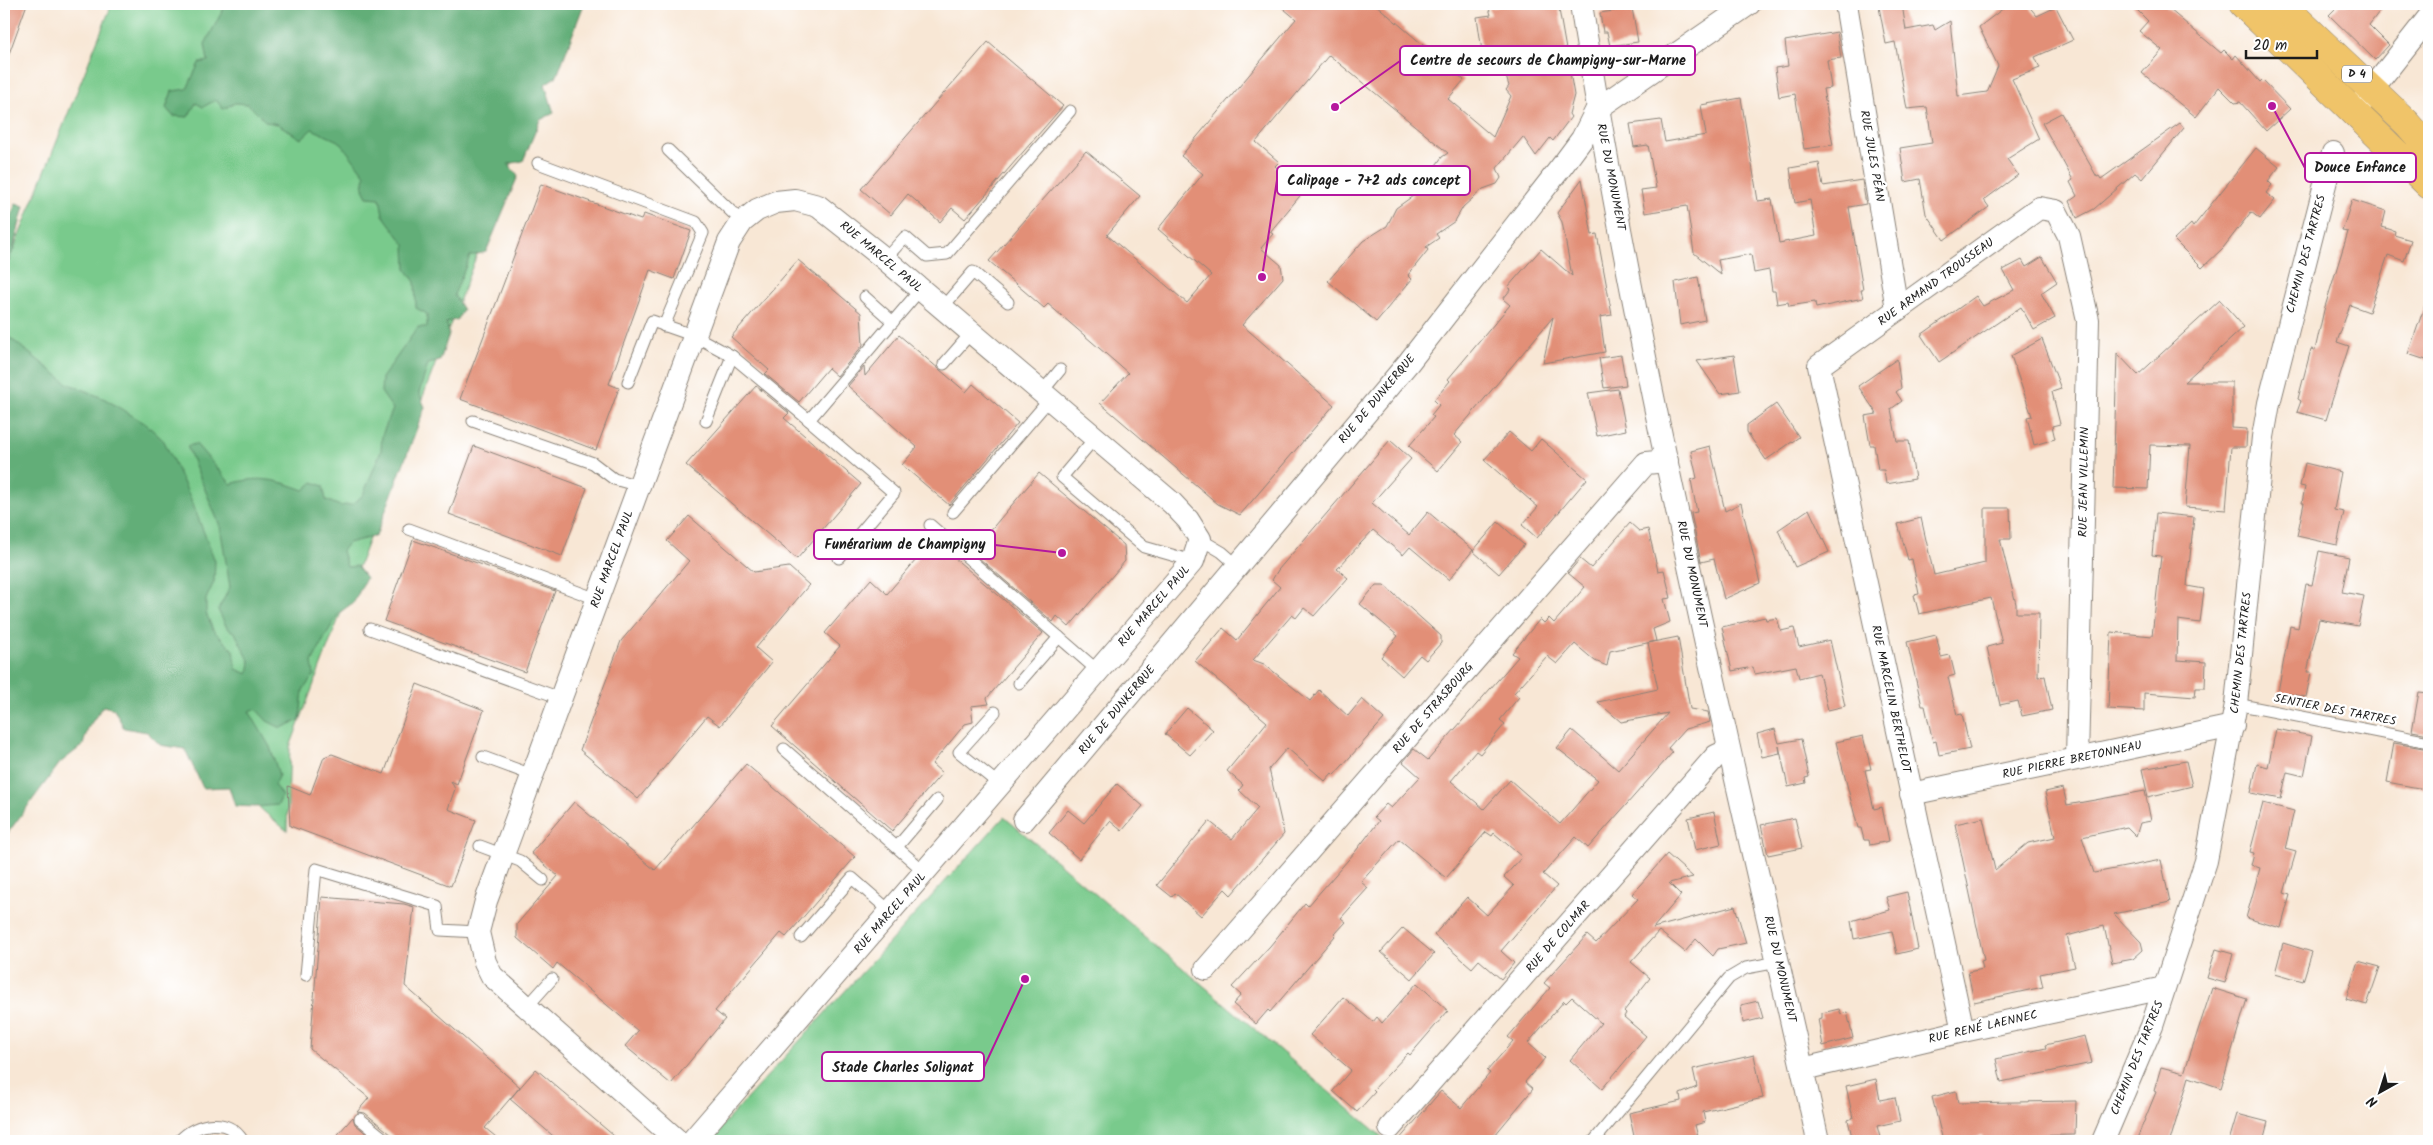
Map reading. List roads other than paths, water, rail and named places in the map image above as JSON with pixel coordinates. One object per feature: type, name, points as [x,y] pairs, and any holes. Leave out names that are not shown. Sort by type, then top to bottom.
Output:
[{"type":"main road","name":"D 4","points":[[2243,4],[2429,185]]},
{"type":"main road","name":"D 4","points":[[2281,4],[2408,123],[2429,148]]},
{"type":"street","name":"RUE DU MONUMENT","points":[[1581,4],[1598,109],[1667,461],[1729,750],[1818,1141]]},
{"type":"street","name":"RUE DE DUNKERQUE","points":[[1024,820],[1409,362],[1562,166],[1582,139],[1598,109],[1749,4]]},
{"type":"street","name":"RUE JULES PÉAN","points":[[1846,4],[1897,309]]},
{"type":"street","points":[[2354,112],[2429,17]]},
{"type":"street","name":"CHEMIN DES TARTRES","points":[[2103,1141],[2152,1026],[2206,861],[2235,715],[2263,437],[2269,403],[2333,153]]},
{"type":"street","name":"RUE MARCEL PAUL","points":[[678,1141],[492,976],[485,962],[478,932],[486,901],[503,854],[729,242],[742,222],[757,210],[776,202],[795,200],[818,206],[886,259],[971,334],[1172,504],[1188,520],[1200,539],[1193,561],[692,1141]]},
{"type":"street","name":"RUE ARMAND TROUSSEAU","points":[[1819,366],[2039,208],[2056,211]]},
{"type":"street","name":"RUE JEAN VILLEMIN","points":[[2056,211],[2069,236],[2088,320],[2078,758]]},
{"type":"street","name":"RUE MARCELIN BERTHELOT","points":[[1819,366],[1920,793],[1964,1031]]},
{"type":"street","name":"RUE DE STRASBOURG","points":[[1206,969],[1646,463],[1667,461]]},
{"type":"street","name":"RUE PIERRE BRETONNEAU","points":[[1920,793],[2078,758],[2235,715]]},
{"type":"street","name":"RUE DE COLMAR","points":[[1390,1128],[1716,756],[1729,750]]},
{"type":"street","name":"RUE RENÉ LAENNEC","points":[[1803,1069],[1964,1031],[2164,988]]},
{"type":"lane","points":[[886,259],[905,237],[927,256],[947,254],[1070,111]]},
{"type":"lane","points":[[668,150],[742,222]]},
{"type":"lane","points":[[538,163],[696,222],[703,233],[664,326]]},
{"type":"lane","points":[[942,308],[973,272],[1008,302]]},
{"type":"lane","points":[[809,420],[920,290]]},
{"type":"lane","points":[[865,297],[893,322]]},
{"type":"lane","points":[[628,382],[652,321],[695,336],[732,356],[809,420],[894,493],[839,558]]},
{"type":"lane","points":[[944,364],[971,334]]},
{"type":"lane","points":[[706,421],[732,356]]},
{"type":"lane","points":[[953,512],[1045,397],[1060,370]]},
{"type":"lane","points":[[473,421],[594,463],[614,479],[639,486]]},
{"type":"lane","points":[[1094,439],[1062,477],[1144,547],[1193,561]]},
{"type":"lane","points":[[930,525],[1098,671]]},
{"type":"lane","points":[[409,529],[597,599]]},
{"type":"lane","points":[[1200,539],[1222,552],[1238,566]]},
{"type":"lane","points":[[370,629],[560,698]]},
{"type":"lane","points":[[1019,683],[1059,637]]},
{"type":"lane","points":[[995,712],[959,752],[1000,785]]},
{"type":"lane","name":"SENTIER DES TARTRES","points":[[2235,715],[2429,742]]},
{"type":"lane","points":[[784,749],[925,872]]},
{"type":"lane","points":[[483,757],[532,775]]},
{"type":"lane","points":[[897,847],[937,800]]},
{"type":"lane","points":[[480,846],[520,861],[543,880]]},
{"type":"lane","points":[[306,975],[316,869],[437,906],[440,930],[478,932]]},
{"type":"lane","points":[[801,936],[852,878],[891,912]]},
{"type":"lane","points":[[1594,1141],[1729,978],[1746,968],[1778,962]]},
{"type":"lane","points":[[526,1008],[552,979]]},
{"type":"lane","points":[[360,1119],[387,1141]]},
{"type":"lane","points":[[179,1141],[194,1129],[220,1124],[237,1132],[243,1141]]},
{"type":"place","name":"Douce Enfance","points":[[2272,106]]},
{"type":"place","name":"Centre de secours de Champigny-sur-Marne","points":[[1335,107]]},
{"type":"place","name":"Calipage - 7+2 ads concept","points":[[1262,277]]},
{"type":"place","name":"Funérarium de Champigny","points":[[1062,553]]},
{"type":"place","name":"Stade Charles Solignat","points":[[1025,979]]}]
